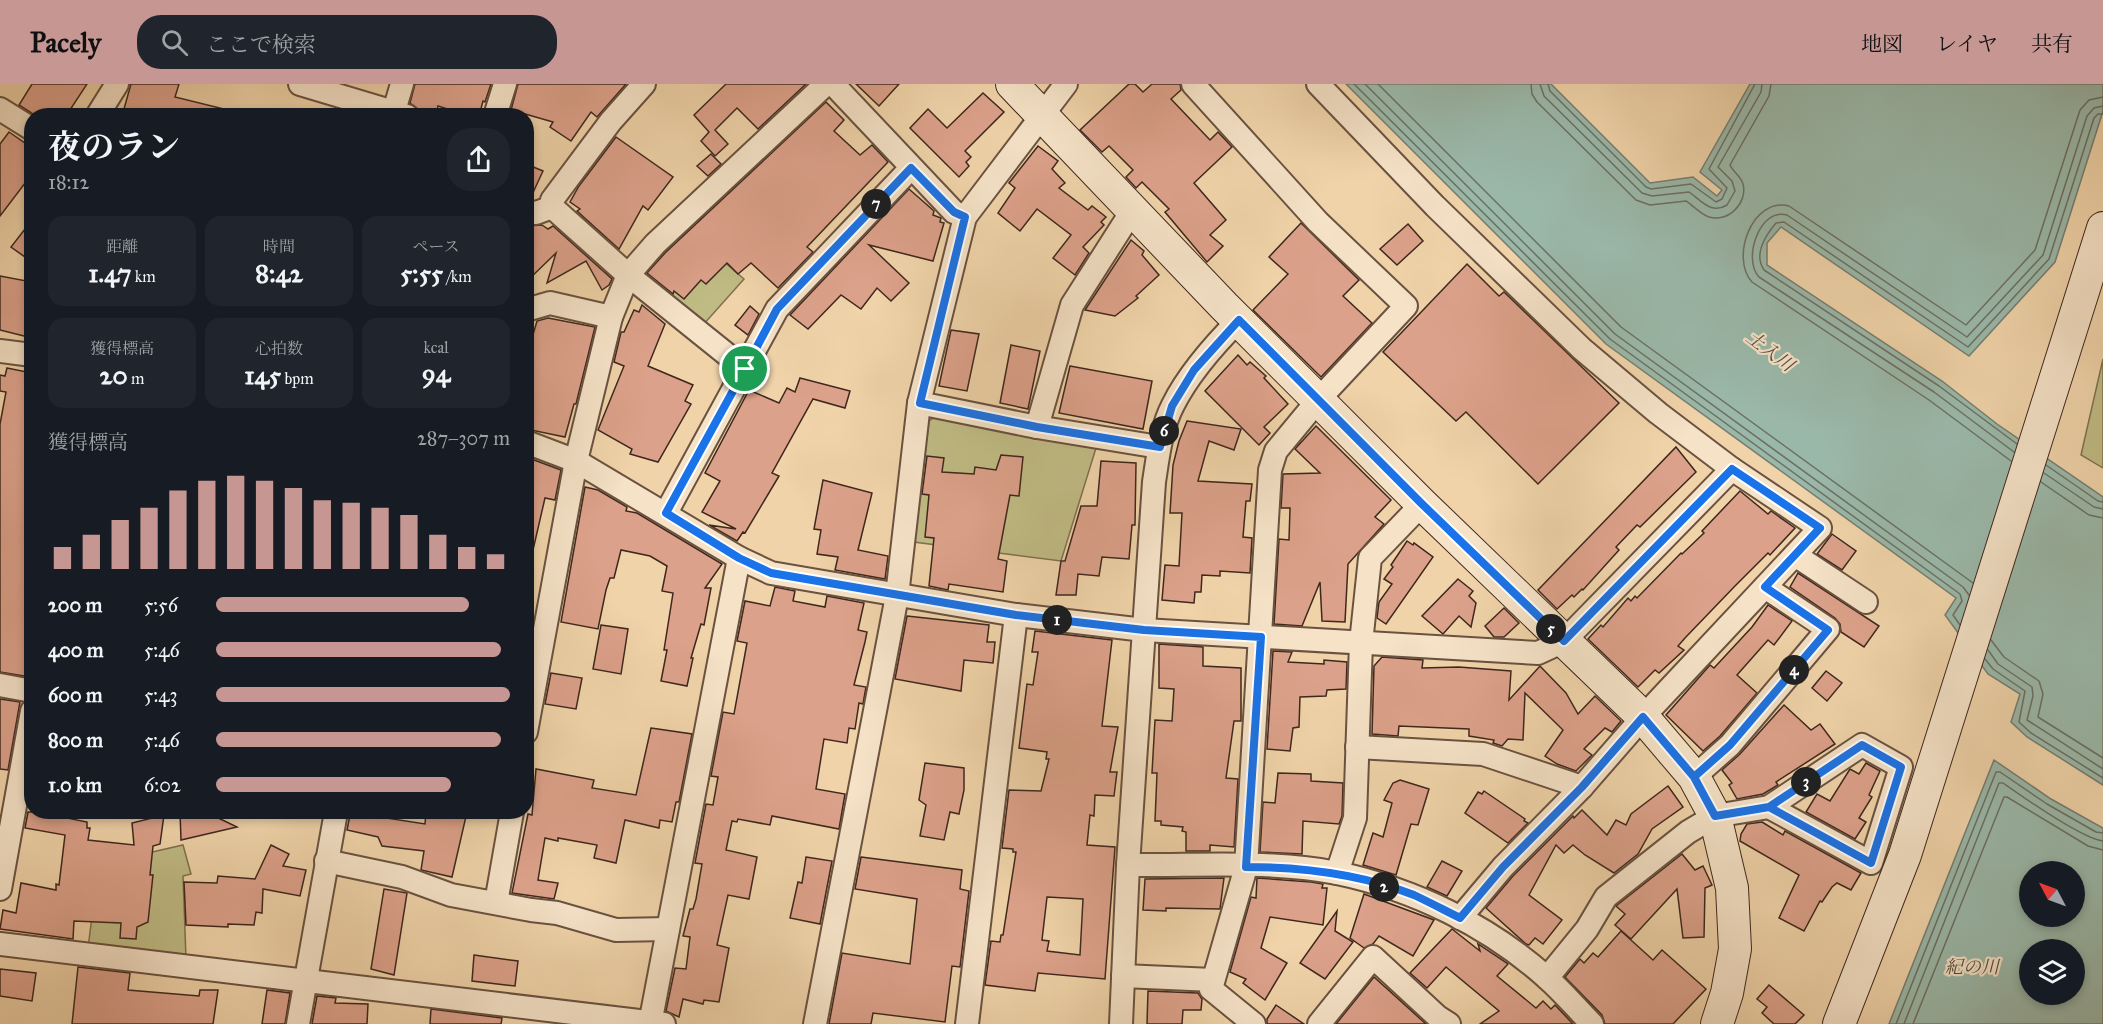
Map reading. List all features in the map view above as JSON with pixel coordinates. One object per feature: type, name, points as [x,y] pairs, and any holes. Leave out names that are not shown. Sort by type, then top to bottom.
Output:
[{"type":"street","points":[[102,108],[117,84]]},
{"type":"street","points":[[300,84],[384,108]]},
{"type":"street","points":[[401,108],[402,84]]},
{"type":"street","points":[[498,108],[505,84]]},
{"type":"street","points":[[644,84],[611,122],[552,200],[552,207],[628,275],[745,369]]},
{"type":"street","points":[[534,689],[576,461],[611,317],[628,275],[656,244],[826,84]]},
{"type":"street","points":[[833,84],[954,212],[965,217]]},
{"type":"street","points":[[1012,84],[1131,212],[1422,504],[1643,717],[1694,777],[1715,816],[1732,888],[1735,950],[1727,993],[1717,1024]]},
{"type":"street","points":[[815,1024],[897,596],[920,403],[965,217],[1066,84]]},
{"type":"street","points":[[1193,84],[1318,222],[1406,306],[1319,399],[1276,451],[1270,470],[1246,867],[1211,989],[1254,1024]]},
{"type":"street","points":[[1318,84],[1435,206],[1582,349],[1658,413],[1732,469],[1820,528],[1643,717],[1582,787],[1503,867],[1460,918]]},
{"type":"street","points":[[0,109],[24,124]]},
{"type":"street","points":[[666,513],[777,309],[911,168]]},
{"type":"street","points":[[534,213],[552,207]]},
{"type":"street","points":[[1037,427],[1072,305],[1131,212]]},
{"type":"street","points":[[1839,1024],[1905,855],[2103,228]]},
{"type":"street","points":[[534,308],[550,303],[611,317]]},
{"type":"street","points":[[1121,1024],[1128,865],[1154,482],[1160,447],[1172,406],[1194,370],[1239,320]]},
{"type":"street","points":[[0,351],[24,354]]},
{"type":"street","points":[[920,403],[1037,427],[1160,447]]},
{"type":"street","points":[[534,445],[576,461],[739,558],[771,573],[1016,615],[1144,630],[1538,652],[1564,641],[1732,469]]},
{"type":"street","points":[[1337,873],[1355,818],[1361,643],[1370,558],[1422,504]]},
{"type":"street","points":[[1795,555],[1866,602]]},
{"type":"street","points":[[0,944],[655,1024],[668,929],[739,558]]},
{"type":"street","points":[[1694,777],[1730,745],[1828,630],[1765,587]]},
{"type":"street","points":[[967,1024],[1016,615]]},
{"type":"street","points":[[0,685],[24,690]]},
{"type":"street","points":[[1547,978],[1587,929],[1606,897],[1688,832],[1715,816],[1769,807],[1862,745],[1901,767],[1871,863],[1769,807]]},
{"type":"street","points":[[1357,747],[1483,754],[1582,787]]},
{"type":"street","points":[[0,889],[24,756]]},
{"type":"street","points":[[298,1024],[335,819]]},
{"type":"street","points":[[496,903],[511,819]]},
{"type":"street","points":[[326,861],[402,877],[451,895],[557,913],[616,930],[668,929]]},
{"type":"street","points":[[1128,865],[1278,867],[1337,873],[1413,895],[1460,918],[1500,943],[1547,978],[1592,1024]]},
{"type":"street","points":[[1319,1024],[1373,957],[1438,1017],[1449,1024]]},
{"type":"street","points":[[1123,976],[1213,980]]},
{"type":"shaded area","points":[[685,228],[744,279],[703,325],[645,277]]},
{"type":"shaded area","points":[[2103,359],[2103,468],[2081,455]]},
{"type":"shaded area","points":[[935,417],[1096,448],[1061,561],[914,542],[929,421]]},
{"type":"shaded area","points":[[183,845],[191,874],[183,876],[186,959],[88,948],[99,861],[135,856]]},
{"type":"water","name":"土入川","points":[[1346,84],[1551,84],[1650,183],[1693,177],[1717,196],[1722,190],[1700,172],[1750,84],[2103,84],[2103,111],[2055,262],[1969,356],[1781,227],[1767,243],[1767,265],[1942,381],[1997,424],[2103,497],[2103,785],[2027,737],[2011,722],[2020,694],[1988,674],[1945,615],[1956,598],[1606,344]]},
{"type":"water","name":"紀の川","points":[[1994,760],[2051,799],[2103,828],[2103,1024],[1889,1024]]},
{"type":"building","points":[[32,84],[87,84],[71,108],[24,108],[19,105]]},
{"type":"building","points":[[131,84],[179,84],[175,97],[220,108],[124,108]]},
{"type":"building","points":[[415,84],[491,84],[481,108],[438,106],[438,108],[417,108],[410,103]]},
{"type":"building","points":[[518,84],[626,84],[597,117],[591,112],[571,141],[550,127],[553,122],[534,117],[534,108],[512,108]]},
{"type":"building","points":[[726,84],[806,84],[758,129],[737,108],[715,130],[728,144],[715,156],[701,141],[709,132],[694,115]]},
{"type":"building","points":[[856,84],[899,84],[879,106]]},
{"type":"building","points":[[1129,84],[1135,84],[1143,92],[1152,84],[1180,84],[1181,90],[1171,99],[1210,140],[1218,132],[1232,147],[1194,183],[1226,220],[1210,235],[1223,246],[1207,262],[1165,212],[1169,209],[1142,182],[1136,188],[1126,177],[1133,170],[1109,146],[1102,152],[1080,130]]},
{"type":"building","points":[[983,93],[1004,112],[965,151],[971,157],[966,162],[969,166],[959,177],[910,128],[928,109],[947,128]]},
{"type":"building","points":[[826,102],[844,120],[834,131],[860,155],[872,145],[888,162],[807,247],[813,252],[778,288],[751,263],[738,274],[727,263],[706,284],[701,280],[684,299],[674,291],[673,294],[647,273],[665,253]]},
{"type":"building","points":[[9,132],[24,142],[24,184],[0,216],[0,144]]},
{"type":"building","points":[[616,137],[673,177],[648,210],[643,206],[619,249],[577,211],[580,209],[570,202],[579,186]]},
{"type":"building","points":[[1038,146],[1058,161],[1052,169],[1065,183],[1059,188],[1088,210],[1092,206],[1106,217],[1101,222],[1104,225],[1083,247],[1089,253],[1075,275],[1053,258],[1071,235],[1037,209],[1020,231],[998,213],[1015,188],[1009,183]]},
{"type":"building","points":[[711,154],[721,164],[708,176],[697,166]]},
{"type":"building","points":[[534,167],[543,171],[534,190]]},
{"type":"building","points":[[909,189],[934,211],[933,215],[941,218],[940,222],[944,223],[933,261],[869,245],[909,283],[891,301],[877,288],[861,309],[841,295],[808,329],[790,315]]},
{"type":"building","points":[[1301,223],[1359,280],[1343,296],[1372,323],[1321,377],[1253,310],[1288,274],[1269,257]]},
{"type":"building","points":[[1408,224],[1423,241],[1397,265],[1380,249]]},
{"type":"building","points":[[542,225],[548,229],[553,226],[612,279],[609,285],[602,290],[586,261],[547,283],[556,253],[534,274],[534,226]]},
{"type":"building","points":[[24,230],[24,256],[11,247]]},
{"type":"building","points":[[1131,240],[1144,251],[1142,255],[1159,275],[1136,296],[1138,298],[1115,316],[1085,310]]},
{"type":"building","points":[[1467,264],[1499,296],[1504,292],[1619,403],[1538,484],[1466,412],[1456,421],[1383,352]]},
{"type":"building","points":[[0,276],[24,280],[24,336],[0,330]]},
{"type":"building","points":[[642,305],[665,324],[648,366],[693,385],[685,401],[691,404],[658,462],[630,454],[632,449],[598,430],[624,366],[614,362],[621,332],[624,332],[634,310],[639,312]]},
{"type":"building","points":[[750,306],[759,314],[748,335],[735,325]]},
{"type":"building","points":[[548,318],[595,327],[576,404],[574,404],[565,437],[534,431],[534,331],[537,321]]},
{"type":"building","points":[[951,330],[979,334],[967,391],[939,386]]},
{"type":"building","points":[[1011,345],[1040,351],[1028,409],[1000,403]]},
{"type":"building","points":[[1238,355],[1247,365],[1250,362],[1266,376],[1264,378],[1288,404],[1264,427],[1270,433],[1259,445],[1205,391]]},
{"type":"building","points":[[1070,366],[1152,381],[1143,429],[1059,413]]},
{"type":"building","points":[[7,368],[24,371],[24,676],[0,672],[0,424],[6,392],[0,391],[0,375],[5,376]]},
{"type":"building","points":[[800,378],[850,391],[845,408],[813,399],[772,473],[779,476],[745,533],[743,532],[737,541],[709,525],[736,529],[702,512],[720,481],[705,473],[749,390],[779,403],[787,388],[795,392]]},
{"type":"building","points":[[1187,421],[1241,429],[1234,450],[1209,441],[1198,481],[1252,484],[1250,501],[1246,501],[1243,537],[1252,538],[1250,573],[1220,571],[1220,576],[1202,575],[1201,592],[1195,592],[1194,603],[1162,600],[1165,565],[1179,566],[1182,513],[1170,513],[1173,465]]},
{"type":"building","points":[[1316,426],[1391,500],[1375,517],[1384,524],[1348,564],[1345,622],[1322,621],[1320,582],[1302,626],[1274,624],[1279,539],[1289,540],[1290,508],[1281,508],[1283,474],[1320,473],[1295,449]]},
{"type":"building","points":[[1676,447],[1696,472],[1640,527],[1637,525],[1616,547],[1619,550],[1583,590],[1574,597],[1572,595],[1557,609],[1538,590]]},
{"type":"building","points":[[1001,455],[1023,457],[1019,496],[1010,495],[998,559],[1007,561],[1003,592],[949,584],[948,590],[929,586],[934,538],[925,537],[929,495],[922,494],[927,456],[944,458],[942,472],[974,474],[975,467],[996,470]]},
{"type":"building","points":[[534,460],[561,470],[555,500],[545,498],[534,546]]},
{"type":"building","points":[[1101,461],[1136,463],[1135,525],[1132,525],[1129,559],[1102,557],[1099,576],[1078,574],[1076,595],[1056,595],[1061,561],[1065,561],[1081,506],[1097,506]]},
{"type":"building","points":[[823,480],[872,493],[858,550],[888,556],[885,579],[835,570],[838,557],[817,554],[821,530],[814,529]]},
{"type":"building","points":[[585,487],[598,490],[627,507],[626,511],[637,513],[722,564],[705,588],[711,588],[704,625],[701,624],[691,658],[693,658],[687,686],[661,681],[673,593],[662,591],[667,566],[650,556],[621,550],[614,578],[610,578],[606,590],[598,629],[561,622]]},
{"type":"building","points":[[1740,491],[1768,514],[1771,511],[1795,528],[1685,638],[1678,646],[1684,650],[1659,673],[1655,670],[1638,687],[1588,639],[1601,625],[1603,627],[1628,598],[1631,601],[1635,596],[1637,598],[1704,533],[1702,531]]},
{"type":"building","points":[[1832,534],[1856,551],[1842,570],[1817,554]]},
{"type":"building","points":[[1407,541],[1413,545],[1414,543],[1433,557],[1386,624],[1377,618],[1379,602],[1392,584],[1384,579]]},
{"type":"building","points":[[1798,573],[1879,626],[1864,647],[1841,632],[1840,624],[1835,618],[1790,587]]},
{"type":"building","points":[[1458,579],[1473,591],[1469,596],[1476,603],[1471,627],[1459,616],[1443,634],[1422,616]]},
{"type":"building","points":[[775,587],[795,591],[793,601],[825,607],[827,596],[864,603],[858,630],[867,632],[854,685],[866,687],[863,704],[859,703],[855,729],[849,728],[847,743],[824,739],[816,789],[845,794],[839,829],[772,816],[770,825],[738,819],[737,822],[732,821],[726,850],[757,857],[749,899],[728,895],[717,945],[729,948],[719,1002],[704,1000],[703,1004],[683,999],[679,1017],[666,1011],[675,968],[686,969],[690,937],[683,936],[690,909],[693,909],[696,899],[702,864],[695,863],[706,804],[713,805],[718,777],[711,776],[723,712],[734,714],[747,643],[737,641],[745,601],[770,606]]},
{"type":"building","points":[[1768,605],[1792,621],[1774,645],[1768,640],[1737,675],[1757,693],[1720,736],[1703,751],[1666,715],[1710,665],[1714,668],[1752,627]]},
{"type":"building","points":[[1504,608],[1519,623],[1504,637],[1494,637],[1485,626]]},
{"type":"building","points":[[907,616],[989,625],[987,642],[995,642],[993,663],[964,660],[961,691],[895,679]]},
{"type":"building","points":[[601,625],[628,629],[621,674],[593,669]]},
{"type":"building","points":[[1035,631],[1112,640],[1102,726],[1118,727],[1110,772],[1117,772],[1114,796],[1095,795],[1094,816],[1090,815],[1087,845],[1115,847],[1105,979],[1038,973],[1035,991],[985,985],[991,941],[1000,942],[1001,935],[1003,935],[1016,852],[1013,852],[1013,849],[1002,848],[1009,790],[1041,791],[1049,759],[1046,759],[1047,752],[1019,748],[1027,684],[1033,685],[1038,652],[1032,652]],"holes":[[[1047,897],[1083,899],[1080,955],[1047,951],[1049,941],[1042,940]]]},
{"type":"building","points":[[1159,644],[1203,647],[1203,666],[1241,668],[1241,721],[1234,721],[1226,778],[1238,779],[1234,847],[1210,845],[1210,851],[1186,851],[1186,832],[1182,831],[1183,827],[1161,825],[1161,821],[1155,821],[1157,773],[1152,773],[1155,720],[1172,721],[1174,689],[1159,688]]},
{"type":"building","points":[[1273,651],[1292,652],[1288,662],[1324,664],[1324,660],[1347,662],[1346,689],[1327,690],[1326,696],[1300,697],[1299,727],[1293,728],[1290,751],[1267,749]]},
{"type":"building","points":[[1382,657],[1423,660],[1422,668],[1459,667],[1511,671],[1509,700],[1540,666],[1566,693],[1578,714],[1595,696],[1621,721],[1612,732],[1605,728],[1584,749],[1592,755],[1576,771],[1557,764],[1545,756],[1563,730],[1525,693],[1523,740],[1508,739],[1502,746],[1493,743],[1494,740],[1469,736],[1469,729],[1399,726],[1398,736],[1372,734],[1374,666]]},
{"type":"building","points":[[1826,671],[1842,683],[1827,701],[1812,688]]},
{"type":"building","points":[[551,673],[582,678],[576,709],[545,704]]},
{"type":"building","points":[[0,699],[20,702],[8,770],[0,769]]},
{"type":"building","points":[[1784,705],[1811,730],[1820,724],[1835,744],[1776,782],[1778,785],[1763,794],[1737,799],[1729,785],[1732,783],[1722,770],[1740,754]]},
{"type":"building","points":[[651,728],[692,734],[679,802],[676,802],[672,822],[660,820],[659,828],[625,820],[616,863],[594,858],[597,845],[545,838],[538,880],[558,883],[554,899],[512,893],[527,819],[534,819],[536,769],[594,780],[592,788],[636,795]]},
{"type":"building","points":[[925,763],[964,768],[964,790],[959,814],[950,812],[944,840],[920,836],[926,805],[919,800]]},
{"type":"building","points":[[1866,763],[1880,771],[1869,795],[1872,797],[1859,818],[1866,822],[1855,839],[1806,812],[1817,794],[1830,801],[1850,769],[1859,774]]},
{"type":"building","points":[[1278,773],[1311,774],[1311,781],[1343,783],[1342,816],[1339,824],[1303,821],[1302,854],[1260,852],[1263,802],[1275,803]]},
{"type":"building","points":[[1400,780],[1429,789],[1418,825],[1411,824],[1396,875],[1363,865],[1373,833],[1383,837],[1392,803],[1384,800],[1393,783]]},
{"type":"building","points":[[1668,786],[1683,807],[1652,829],[1638,854],[1614,873],[1573,845],[1564,853],[1556,845],[1529,895],[1562,920],[1543,944],[1535,938],[1529,945],[1526,944],[1486,908],[1513,876],[1573,816],[1574,818],[1582,810],[1607,835],[1616,820],[1626,825],[1631,814]]},
{"type":"building","points":[[1484,791],[1528,823],[1508,843],[1465,813],[1478,792],[1482,794]]},
{"type":"building","points":[[27,819],[72,819],[87,822],[87,828],[90,828],[88,840],[134,845],[132,823],[148,819],[163,819],[160,844],[153,846],[150,875],[153,875],[148,922],[137,927],[136,939],[120,938],[121,923],[74,921],[73,939],[0,929],[3,910],[16,913],[21,883],[56,890],[56,884],[59,885],[65,835],[25,828]]},
{"type":"building","points":[[180,819],[220,819],[237,827],[181,840]]},
{"type":"building","points":[[349,819],[392,819],[425,824],[425,819],[465,819],[452,877],[421,870],[424,851],[382,846],[378,837],[347,830]]},
{"type":"building","points":[[1762,822],[1783,835],[1785,831],[1861,873],[1851,890],[1837,883],[1832,887],[1822,902],[1820,901],[1804,931],[1779,918],[1799,875],[1740,841],[1747,824]]},
{"type":"building","points":[[271,845],[289,854],[283,866],[306,870],[300,896],[263,889],[262,913],[256,912],[254,925],[228,924],[228,927],[186,925],[184,882],[217,883],[218,876],[255,879]]},
{"type":"building","points":[[1682,854],[1695,870],[1703,866],[1712,885],[1705,888],[1704,937],[1683,938],[1677,889],[1631,939],[1615,925],[1625,914],[1616,906]]},
{"type":"building","points":[[806,857],[832,861],[820,924],[790,918],[798,882],[802,883]]},
{"type":"building","points":[[861,857],[962,870],[960,889],[969,891],[960,967],[952,966],[945,1022],[873,1013],[871,1024],[829,1024],[842,953],[910,964],[917,899],[855,889]]},
{"type":"building","points":[[1442,861],[1462,871],[1447,896],[1427,887]]},
{"type":"building","points":[[1224,878],[1220,909],[1143,910],[1145,879]]},
{"type":"building","points":[[1257,878],[1311,882],[1323,884],[1322,888],[1327,888],[1323,925],[1270,917],[1261,948],[1287,963],[1265,1000],[1243,983],[1246,979],[1230,972],[1251,897],[1256,898]]},
{"type":"building","points":[[384,889],[407,893],[394,975],[371,969]]},
{"type":"building","points":[[1364,894],[1434,920],[1413,956],[1379,936],[1373,944],[1364,948],[1350,938]]},
{"type":"building","points":[[1337,911],[1335,931],[1353,942],[1325,979],[1300,963]]},
{"type":"building","points":[[1452,929],[1480,951],[1478,944],[1508,964],[1497,976],[1536,1008],[1543,1001],[1551,1009],[1555,1005],[1573,1024],[1480,1024],[1499,1011],[1446,967],[1427,988],[1410,973]]},
{"type":"building","points":[[1621,931],[1653,960],[1662,950],[1706,989],[1673,1024],[1605,1024],[1602,1015],[1565,977],[1580,959],[1584,963],[1593,953],[1598,957]]},
{"type":"building","points":[[474,955],[518,961],[515,986],[472,981]]},
{"type":"building","points":[[78,967],[130,973],[128,990],[199,996],[200,990],[218,990],[213,1024],[72,1024]]},
{"type":"building","points":[[0,969],[36,973],[32,1001],[0,996]]},
{"type":"building","points":[[1374,977],[1426,1024],[1336,1024]]},
{"type":"building","points":[[1769,985],[1804,1015],[1795,1024],[1774,1024],[1762,1013],[1767,1007],[1757,999]]},
{"type":"building","points":[[267,990],[290,993],[285,1024],[262,1024]]},
{"type":"building","points":[[1148,991],[1198,993],[1202,999],[1201,1010],[1183,1010],[1182,1024],[1147,1024]]},
{"type":"building","points":[[317,996],[336,998],[335,1003],[368,1004],[367,1024],[312,1024]]},
{"type":"building","points":[[1276,1005],[1304,1024],[1267,1024],[1267,1019]]},
{"type":"building","points":[[431,1009],[502,1018],[501,1024],[430,1024]]},
{"type":"route","points":[[745,369],[666,513],[739,558],[771,573],[1016,615],[1144,630],[1261,637],[1246,867],[1278,867],[1337,873],[1413,895],[1460,918],[1503,867],[1582,787],[1643,717],[1694,777],[1715,816],[1769,807],[1862,745],[1901,767],[1871,863],[1769,807],[1715,816],[1694,777],[1730,745],[1828,630],[1765,587],[1820,528],[1732,469],[1564,641],[1422,504],[1239,320],[1194,370],[1172,406],[1160,447],[1037,427],[920,403],[965,217],[954,212],[911,168],[777,309],[745,369]]}]
